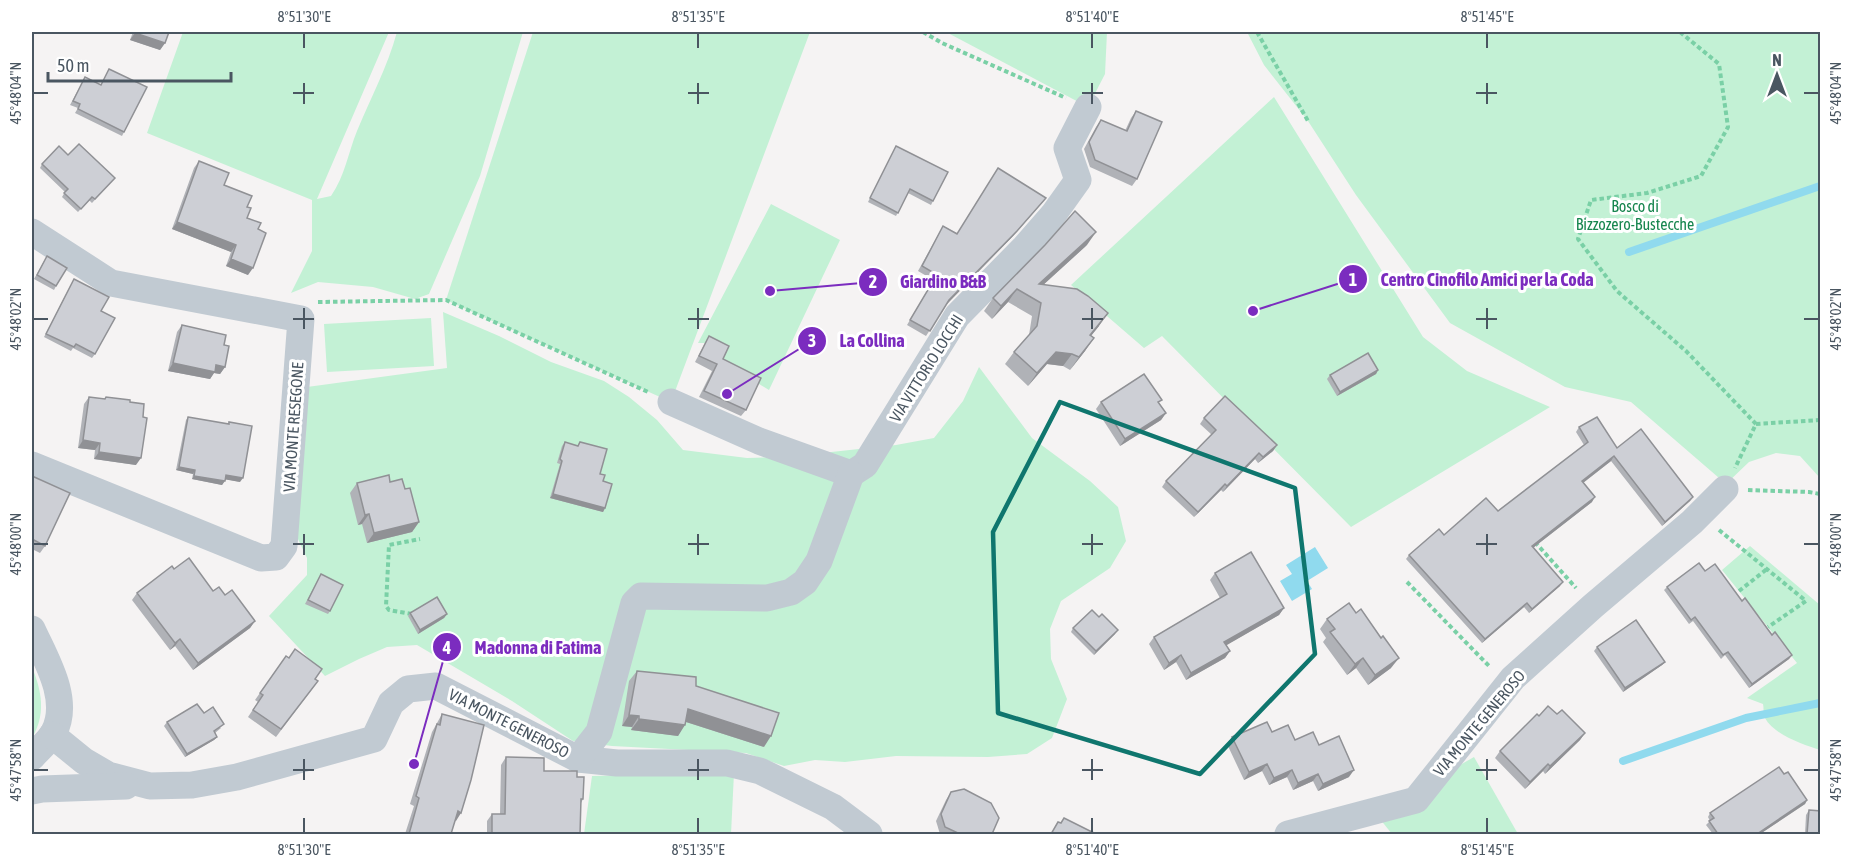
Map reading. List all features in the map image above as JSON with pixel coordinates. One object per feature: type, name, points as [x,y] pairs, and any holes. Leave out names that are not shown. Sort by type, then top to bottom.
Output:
[{"type":"street","name":"VIA VITTORIO LOCCHI","points":[[851,474],[865,465],[957,316],[1025,247],[1053,215],[1078,180],[1066,148],[1088,107]]},
{"type":"street","points":[[32,232],[111,283],[301,319]]},
{"type":"street","name":"VIA MONTE RESEGONE","points":[[32,465],[261,558],[276,557],[284,546],[301,319]]},
{"type":"street","points":[[670,402],[759,441],[851,474]]},
{"type":"street","name":"VIA MONTE GENEROSO","points":[[578,759],[599,732],[634,603],[641,596],[767,598],[791,592],[805,582],[819,561],[851,474]]},
{"type":"street","name":"VIA MONTE GENEROSO","points":[[1288,834],[1416,800],[1513,678],[1700,514],[1725,489]]},
{"type":"street","points":[[32,629],[55,679],[59,705],[57,725],[52,735],[32,757]]},
{"type":"street","name":"VIA MONTE GENEROSO","points":[[32,791],[192,785],[237,777],[374,739],[391,702],[408,689],[436,686],[578,759],[617,763],[727,763],[760,771],[833,807],[869,834]]},
{"type":"street","name":"VIA MONTE GENEROSO","points":[[52,735],[84,761],[108,775],[150,786]]},
{"type":"path","points":[[923,32],[942,43],[1088,107]]},
{"type":"path","points":[[1257,32],[1308,121]]},
{"type":"path","points":[[1680,32],[1719,64],[1728,127],[1701,176],[1647,193],[1591,200],[1578,239],[1617,291],[1686,351],[1756,424],[1821,420]]},
{"type":"path","points":[[301,319],[315,302],[446,300],[670,402]]},
{"type":"path","points":[[1756,424],[1725,489],[1821,494]]},
{"type":"path","points":[[1700,514],[1806,601],[1768,627]]},
{"type":"path","points":[[412,614],[389,610],[386,606],[389,545],[420,539]]},
{"type":"path","points":[[1535,542],[1593,606]]},
{"type":"path","points":[[1739,591],[1767,569]]},
{"type":"path","points":[[1407,582],[1508,684]]},
{"type":"highlighted area","points":[[1060,402],[1295,488],[1315,654],[1200,774],[998,713],[993,532]]},
{"type":"green space","points":[[183,32],[389,32],[317,199],[331,196],[340,180],[397,32],[523,32],[480,176],[429,294],[415,299],[373,287],[318,282],[291,293],[312,251],[312,200],[147,133]]},
{"type":"green space","points":[[533,32],[810,32],[671,402],[446,300]]},
{"type":"green space","points":[[946,32],[1107,32],[1105,74],[1088,107]]},
{"type":"green space","name":"Bosco di Bizzozero-Bustecche","points":[[1247,32],[1820,32],[1820,478],[1800,456],[1776,453],[1749,462],[1726,484],[1631,402],[1565,387],[1450,323],[1356,195],[1308,121],[1264,65]]},
{"type":"green space","points":[[1274,97],[1423,337],[1467,371],[1550,407],[1351,527],[1162,336],[1144,348],[1071,285]]},
{"type":"green space","points":[[771,204],[840,240],[769,390],[721,361],[705,343],[698,343]]},
{"type":"green space","points":[[443,312],[551,362],[604,381],[629,397],[657,420],[683,450],[747,458],[785,457],[896,445],[934,438],[963,401],[979,367],[1032,438],[1090,481],[1118,507],[1126,541],[1110,568],[1061,601],[1050,629],[1051,659],[1067,699],[1052,738],[1027,754],[988,757],[896,756],[845,762],[815,760],[784,766],[746,753],[612,746],[573,741],[512,701],[417,645],[387,647],[325,676],[269,616],[307,575],[307,558],[296,535],[307,387],[447,368]]},
{"type":"green space","points":[[431,318],[434,366],[327,372],[324,324]]},
{"type":"green space","points":[[1750,546],[1820,605],[1820,750],[1790,738],[1775,729],[1764,717],[1763,704],[1747,698],[1797,663],[1722,570]]},
{"type":"green space","points":[[32,667],[40,694],[41,712],[32,738]]},
{"type":"green space","points":[[1474,757],[1518,834],[1392,834],[1380,819],[1453,769]]},
{"type":"green space","points":[[734,773],[731,834],[584,834],[592,776]]},
{"type":"water","points":[[1315,547],[1328,568],[1307,581],[1312,589],[1292,601],[1280,581],[1292,574],[1286,565]]},
{"type":"building","points":[[136,32],[169,32],[165,43]]},
{"type":"building","points":[[109,69],[147,87],[124,132],[78,109],[80,104],[73,101],[85,77],[101,85]]},
{"type":"building","points":[[1136,111],[1162,122],[1137,179],[1095,160],[1089,142],[1101,120],[1127,131]]},
{"type":"building","points":[[79,144],[115,178],[95,199],[92,197],[81,209],[64,193],[68,189],[42,164],[59,146],[68,155]]},
{"type":"building","points":[[896,146],[948,172],[933,201],[910,189],[898,213],[870,198]]},
{"type":"building","points":[[199,161],[229,173],[224,185],[252,196],[247,207],[251,208],[247,218],[261,223],[258,229],[266,233],[253,268],[231,259],[236,245],[177,222]]},
{"type":"building","points":[[998,168],[1046,198],[949,300],[930,331],[910,320],[935,278],[932,276],[934,273],[922,266],[943,226],[957,234]]},
{"type":"building","points":[[1075,211],[1096,232],[1039,284],[1077,289],[1108,313],[1090,335],[1094,338],[1079,357],[1056,352],[1037,373],[1014,352],[1037,326],[1041,303],[1017,289],[1001,306],[993,298]]},
{"type":"building","points":[[47,256],[67,268],[56,286],[37,275]]},
{"type":"building","points":[[74,279],[109,297],[101,311],[115,318],[95,354],[76,344],[74,347],[46,334]]},
{"type":"building","points":[[182,325],[226,335],[224,345],[229,346],[225,367],[216,365],[215,372],[173,363]]},
{"type":"building","points":[[709,336],[729,346],[723,359],[761,378],[746,410],[704,391],[717,364],[699,356]]},
{"type":"building","points":[[1368,353],[1378,370],[1340,392],[1330,375]]},
{"type":"building","points":[[1144,374],[1162,400],[1158,402],[1166,413],[1125,439],[1101,402]]},
{"type":"building","points":[[1225,396],[1277,445],[1263,457],[1259,453],[1198,512],[1166,481],[1216,430],[1204,418]]},
{"type":"building","points":[[89,397],[130,400],[130,402],[144,404],[143,417],[147,418],[141,458],[99,452],[100,443],[83,440]]},
{"type":"building","points":[[188,417],[252,426],[243,478],[226,475],[225,481],[194,476],[195,470],[179,467]]},
{"type":"building","points":[[1597,417],[1617,448],[1641,429],[1693,497],[1665,522],[1614,456],[1582,481],[1595,497],[1532,546],[1563,582],[1532,609],[1527,603],[1485,639],[1409,555],[1439,529],[1444,535],[1486,498],[1498,511],[1588,442],[1579,427]]},
{"type":"building","points":[[565,442],[578,446],[580,442],[607,449],[600,474],[605,475],[603,481],[612,484],[605,508],[553,494]]},
{"type":"building","points":[[389,475],[390,482],[402,479],[405,489],[410,488],[419,522],[374,533],[369,514],[365,515],[357,483]]},
{"type":"building","points":[[32,476],[70,493],[45,546],[32,539]]},
{"type":"building","points":[[1251,552],[1284,608],[1224,642],[1230,651],[1191,673],[1181,655],[1169,663],[1154,637],[1227,594],[1215,573]]},
{"type":"building","points":[[189,558],[213,591],[219,587],[225,595],[232,590],[255,621],[198,663],[180,639],[175,643],[137,593],[172,566],[174,569]]},
{"type":"building","points":[[1699,563],[1705,571],[1715,564],[1742,601],[1745,598],[1772,635],[1775,632],[1792,655],[1752,684],[1728,652],[1723,655],[1695,617],[1691,620],[1667,587]]},
{"type":"building","points":[[321,574],[343,585],[330,611],[308,600]]},
{"type":"building","points":[[437,597],[447,614],[420,630],[410,613]]},
{"type":"building","points":[[1349,603],[1356,613],[1361,609],[1381,638],[1383,636],[1399,658],[1375,675],[1363,658],[1355,664],[1330,632],[1335,629],[1327,619]]},
{"type":"building","points":[[1092,610],[1099,617],[1102,614],[1118,630],[1096,651],[1073,628]]},
{"type":"building","points":[[1636,620],[1665,662],[1625,688],[1597,647]]},
{"type":"building","points":[[295,649],[322,669],[315,679],[318,681],[281,729],[253,710],[263,695],[260,693],[286,656],[289,658]]},
{"type":"building","points":[[637,671],[696,677],[696,686],[779,713],[771,736],[688,709],[685,725],[639,719],[639,716],[629,715]]},
{"type":"building","points":[[197,704],[204,713],[213,707],[224,724],[214,731],[217,737],[187,754],[167,722]]},
{"type":"building","points":[[1548,706],[1557,714],[1562,710],[1585,733],[1530,782],[1500,751]]},
{"type":"building","points":[[442,714],[484,725],[471,780],[461,813],[458,811],[451,834],[409,834],[419,798],[416,796]]},
{"type":"building","points":[[1267,722],[1272,732],[1288,725],[1295,740],[1313,732],[1319,745],[1339,736],[1354,770],[1323,784],[1318,774],[1298,783],[1292,770],[1274,778],[1267,764],[1249,772],[1232,737]]},
{"type":"building","points":[[506,757],[544,758],[544,771],[577,771],[577,777],[584,777],[580,834],[492,834],[492,814],[505,814]]},
{"type":"building","points":[[1779,767],[1784,774],[1788,772],[1807,800],[1757,834],[1718,834],[1709,821],[1714,818],[1710,813]]},
{"type":"building","points":[[964,789],[991,803],[999,818],[992,834],[960,834],[945,827],[941,814],[951,792]]},
{"type":"building","points":[[1809,810],[1821,811],[1821,834],[1807,834]]},
{"type":"building","points":[[1064,818],[1096,834],[1051,834],[1058,822],[1061,823]]},
{"type":"waterway","points":[[1629,252],[1820,186]]},
{"type":"waterway","points":[[1623,761],[1746,718],[1820,703]]},
{"type":"place","name":"Giardino B&B","points":[[770,291]]},
{"type":"place","name":"Centro Cinofilo Amici per la Coda","points":[[1253,311]]},
{"type":"place","name":"La Collina","points":[[727,394]]},
{"type":"place","name":"Madonna di Fatima","points":[[414,764]]}]
